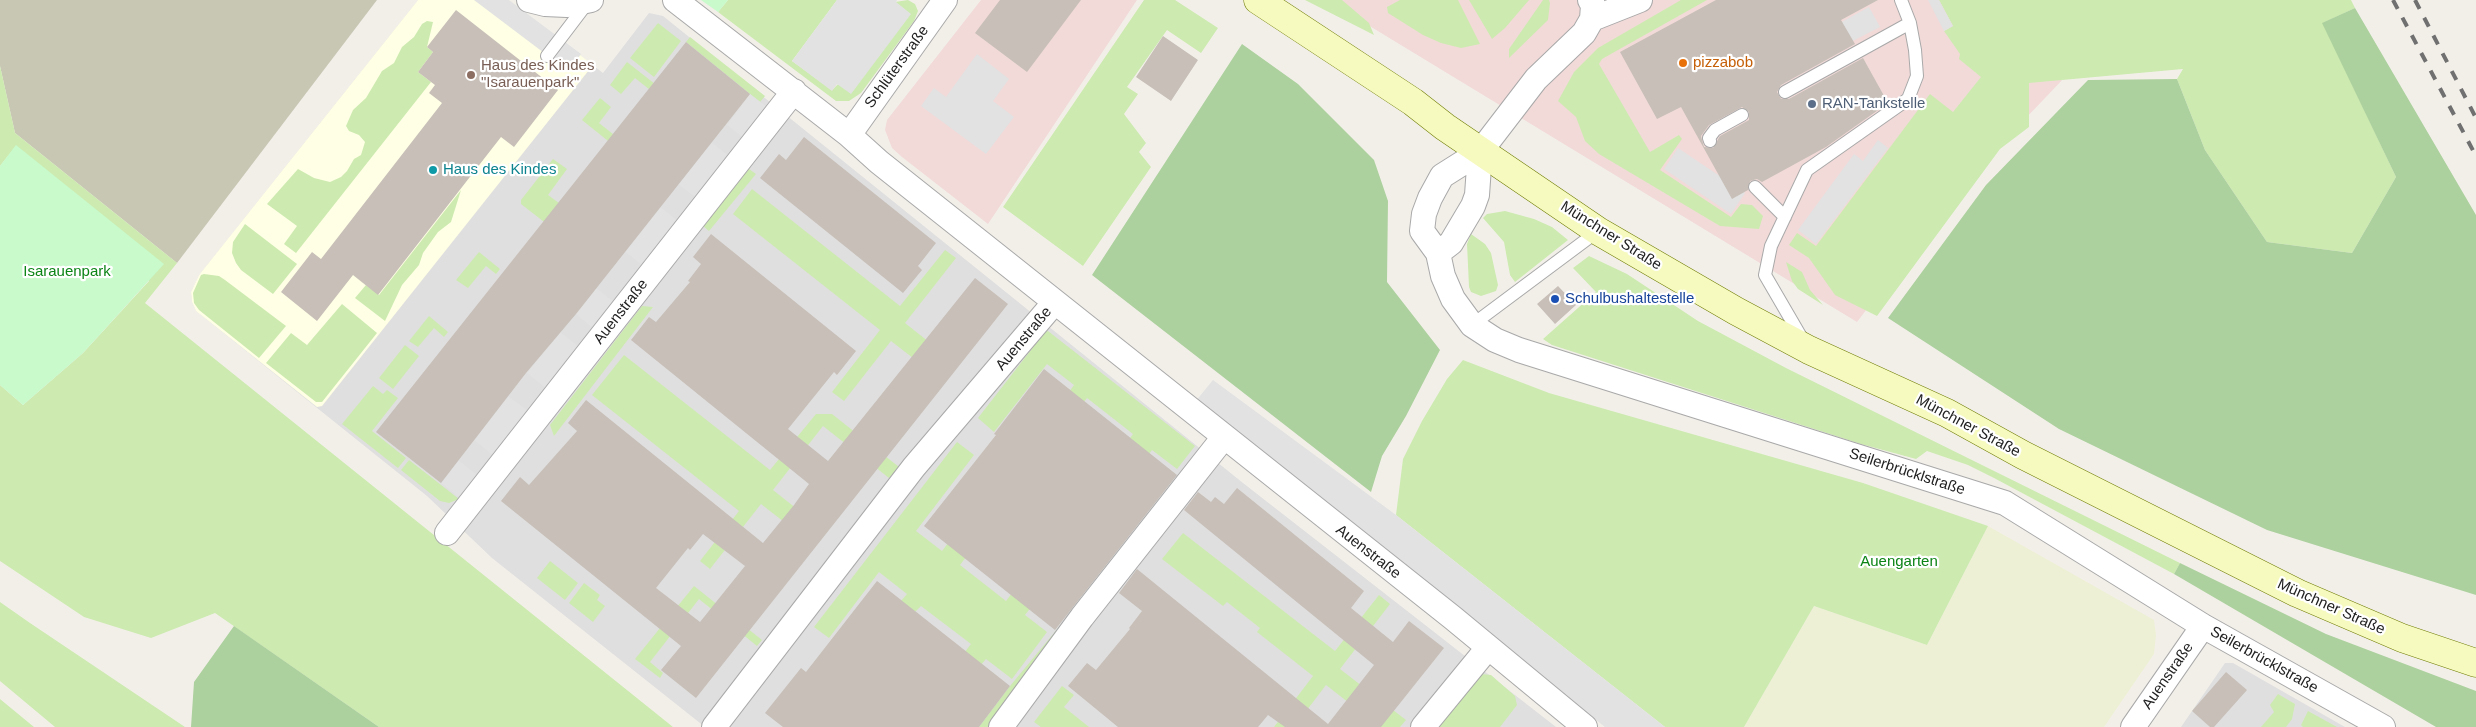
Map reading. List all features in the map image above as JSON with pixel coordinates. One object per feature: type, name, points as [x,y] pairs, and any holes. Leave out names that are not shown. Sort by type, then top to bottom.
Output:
[{"type":"main road","name":"Münchner Straße","points":[[1258,0],[1413,102],[1480,152],[1598,231],[1736,311],[1809,350],[1947,413],[2022,455],[2297,593],[2402,638],[2476,663]]},
{"type":"street","points":[[529,0],[545,4],[567,5],[590,0]]},
{"type":"street","name":"Auenstraße","points":[[676,0],[794,91],[879,162],[1054,302],[1453,618],[1487,649],[1585,727]]},
{"type":"street","name":"Schlüterstraße","points":[[849,135],[945,0]]},
{"type":"street","points":[[1438,253],[1451,242],[1473,206],[1477,195],[1480,152],[1528,88],[1584,32],[1591,9],[1640,0]]},
{"type":"street","name":"Auenstraße","points":[[447,532],[794,91]]},
{"type":"street","name":"Seilerbrücklstraße","points":[[1480,152],[1442,176],[1424,214],[1422,231],[1438,253],[1443,276],[1453,299],[1472,325],[1495,340],[1519,350],[2005,503],[2203,626],[2383,727]]},
{"type":"street","name":"Auenstraße","points":[[714,727],[914,467],[1054,302]]},
{"type":"street","points":[[1001,727],[1082,617],[1224,437]]},
{"type":"street","name":"Auenstraße","points":[[2133,727],[2203,626]]},
{"type":"street","points":[[1423,727],[1487,649]]},
{"type":"lane","points":[[547,56],[590,0]]},
{"type":"lane","points":[[1809,350],[1765,275],[1771,246],[1807,170],[1908,99],[1917,76],[1916,50],[1910,23],[1902,0]]},
{"type":"lane","points":[[1785,92],[1910,23]]},
{"type":"lane","points":[[1710,141],[1709,138],[1715,130],[1742,115]]},
{"type":"lane","points":[[1755,187],[1785,216]]},
{"type":"lane","points":[[1472,325],[1598,231]]},
{"type":"shaded area","points":[[0,0],[377,0],[177,263],[15,133],[0,66]]},
{"type":"shaded area","points":[[418,0],[509,0],[603,73],[649,13],[663,16],[1243,483],[1556,727],[705,727],[492,558],[427,496],[196,311],[192,302],[191,292],[199,275]]},
{"type":"shaded area","points":[[418,0],[509,0],[593,65],[322,406],[317,407],[196,311],[192,302],[191,292],[199,275]]},
{"type":"shaded area","points":[[474,0],[509,0],[581,54],[568,71]]},
{"type":"shaded area","points":[[837,0],[897,0],[896,2],[911,14],[851,94],[837,84],[832,91],[792,61]]},
{"type":"shaded area","points":[[981,0],[1137,0],[988,224],[892,148],[885,130],[887,120]]},
{"type":"shaded area","points":[[1331,0],[2306,0],[2088,53],[1962,185],[1857,322],[1358,19]]},
{"type":"shaded area","points":[[1928,0],[1939,0],[1953,26],[1944,31]]},
{"type":"shaded area","points":[[1869,7],[1880,27],[1837,49],[1827,30]]},
{"type":"shaded area","points":[[977,54],[1009,79],[993,101],[1014,117],[986,154],[921,106],[934,88],[946,97]]},
{"type":"shaded area","points":[[750,94],[771,110],[747,141],[727,125]]},
{"type":"shaded area","points":[[1878,140],[1888,148],[1816,244],[1798,230],[1854,154],[1863,161]]},
{"type":"shaded area","points":[[711,142],[733,159],[700,201],[678,184]]},
{"type":"shaded area","points":[[1678,148],[1745,193],[1731,214],[1664,169]]},
{"type":"shaded area","points":[[659,206],[682,224],[647,269],[624,251]]},
{"type":"shaded area","points":[[596,288],[618,305],[596,331],[576,314]]},
{"type":"shaded area","points":[[560,332],[582,349],[549,391],[527,373]]},
{"type":"shaded area","points":[[1213,380],[1396,515],[1665,727],[1605,727],[1195,402]]},
{"type":"shaded area","points":[[508,396],[531,413],[496,458],[474,440]]},
{"type":"shaded area","points":[[458,460],[480,477],[462,500],[441,483]]},
{"type":"shaded area","points":[[1988,526],[2154,620],[2156,635],[2154,654],[2104,727],[1744,727],[1814,606],[1927,645]]},
{"type":"shaded area","points":[[2225,663],[2233,663],[2345,727],[2181,727]]},
{"type":"green space","points":[[701,0],[728,0],[718,12]]},
{"type":"green space","points":[[728,0],[837,0],[792,61],[832,90],[910,14],[895,2],[908,0],[915,4],[918,11],[914,21],[861,93],[849,101],[836,101],[718,12]]},
{"type":"green space","points":[[1144,0],[1175,0],[1218,28],[1201,53],[1167,30],[1127,87],[1138,94],[1124,114],[1146,143],[1139,152],[1151,167],[1083,266],[1003,207]]},
{"type":"green space","points":[[1305,0],[1342,0],[1369,23],[1374,35]]},
{"type":"green space","points":[[1400,0],[1458,0],[1480,44],[1461,48],[1441,43],[1423,35],[1388,13],[1387,7]]},
{"type":"green space","points":[[1469,0],[1529,0],[1505,28],[1492,39]]},
{"type":"green space","points":[[1543,0],[1549,0],[1550,3],[1548,20],[1509,58],[1509,49]]},
{"type":"green space","points":[[1681,0],[1707,0],[1602,59],[1599,64],[1650,152],[1679,135],[1682,139],[1660,170],[1731,217],[1741,204],[1752,205],[1763,216],[1759,229],[1720,226],[1599,154],[1585,141],[1576,117],[1558,101],[1574,72],[1598,48]]},
{"type":"green space","points":[[1939,0],[2351,0],[2355,8],[2323,23],[2396,177],[2352,253],[2267,242],[2205,150],[2177,79],[2183,69],[2029,83],[2029,127],[2000,149],[1877,316],[1835,295],[1809,258],[1789,245],[1797,233],[1816,246],[1930,94],[1953,112],[1981,77],[1959,59],[1960,54],[1944,31],[1953,26]]},
{"type":"green space","points":[[2355,8],[2476,215],[2476,595],[2267,530],[2059,429],[1888,318],[1986,185],[2088,80],[2177,79],[2205,150],[2267,242],[2352,253],[2396,177],[2322,23]]},
{"type":"green space","points":[[427,21],[433,22],[427,47],[433,52],[418,72],[431,82],[296,253],[284,244],[297,226],[267,204],[298,169],[314,178],[330,182],[341,177],[354,159],[361,155],[365,142],[359,135],[349,131],[346,126],[353,110],[366,98],[382,71],[394,63],[402,47],[414,37],[422,24]]},
{"type":"green space","points":[[658,23],[681,41],[654,77],[630,58]]},
{"type":"green space","points":[[690,37],[765,96],[760,102],[686,42]]},
{"type":"green space","points":[[1242,44],[1298,84],[1374,160],[1388,201],[1387,282],[1440,350],[1406,416],[1382,456],[1371,492],[1092,275]]},
{"type":"green space","points":[[627,62],[674,99],[669,105],[635,78],[621,94],[610,85]]},
{"type":"green space","points":[[0,66],[15,133],[177,263],[145,303],[673,727],[379,727],[215,613],[151,638],[84,617],[0,561],[0,385],[23,405],[83,353],[149,281],[16,146],[0,166]]},
{"type":"green space","points":[[600,98],[611,107],[599,123],[633,150],[628,157],[582,120]]},
{"type":"green space","name":"Isarauenpark","points":[[16,145],[164,264],[83,353],[23,405],[0,385],[0,166]]},
{"type":"green space","points":[[553,159],[567,169],[548,195],[559,203],[561,235],[521,204],[521,200]]},
{"type":"green space","points":[[749,169],[756,174],[709,231],[703,226]]},
{"type":"green space","points":[[752,189],[900,306],[945,250],[956,258],[905,323],[958,365],[944,382],[891,341],[844,401],[832,392],[880,330],[733,214]]},
{"type":"green space","points":[[461,190],[451,222],[438,232],[423,253],[419,265],[402,285],[385,321],[355,298],[366,285],[379,295]]},
{"type":"green space","points":[[1505,211],[1534,219],[1552,227],[1568,240],[1515,282],[1510,275],[1504,242],[1483,218],[1487,214]]},
{"type":"green space","points":[[245,224],[297,264],[273,294],[241,270],[232,253],[233,242]]},
{"type":"green space","points":[[1471,234],[1485,244],[1491,253],[1498,285],[1496,291],[1481,296],[1471,292],[1469,287],[1467,244]]},
{"type":"green space","points":[[479,252],[500,269],[496,274],[486,266],[468,288],[456,280]]},
{"type":"green space","points":[[1589,256],[1627,274],[1698,321],[1786,368],[2180,563],[2174,574],[1968,465],[1927,451],[1916,459],[1861,444],[1552,345],[1543,339],[1596,292],[1573,268]]},
{"type":"green space","points":[[1786,262],[1802,272],[1810,290],[1823,305],[1798,289],[1792,281]]},
{"type":"green space","points":[[201,275],[219,276],[286,326],[259,358],[199,310],[194,303],[193,293]]},
{"type":"green space","points":[[342,304],[377,333],[322,402],[316,402],[266,363],[291,333],[307,345]]},
{"type":"green space","points":[[642,306],[653,307],[554,436],[550,425]]},
{"type":"green space","points":[[429,316],[448,332],[444,337],[434,328],[418,347],[409,341]]},
{"type":"green space","points":[[1048,331],[1195,446],[1177,469],[1152,450],[1142,463],[1123,448],[1133,434],[1087,398],[1080,407],[1066,396],[1074,385],[1047,364],[994,432],[978,418],[1045,332]]},
{"type":"green space","points":[[405,345],[419,356],[393,389],[379,378]]},
{"type":"green space","points":[[624,355],[770,470],[816,414],[832,414],[899,467],[889,478],[823,426],[773,490],[826,532],[815,546],[761,504],[710,569],[700,561],[739,511],[592,395]]},
{"type":"green space","name":"Auengarten","points":[[1463,360],[1549,393],[1863,483],[1988,526],[1927,645],[1814,606],[1744,727],[1665,727],[1396,515],[1403,459],[1422,421],[1447,379]]},
{"type":"green space","points":[[373,386],[383,394],[387,390],[398,398],[372,431],[406,458],[398,468],[342,424]]},
{"type":"green space","points":[[957,442],[974,455],[916,531],[942,551],[961,526],[979,540],[960,565],[1006,601],[1025,576],[1044,591],[1025,615],[1047,632],[1012,679],[986,659],[980,666],[964,653],[971,644],[921,606],[915,612],[901,601],[907,594],[879,572],[829,638],[814,627]]},
{"type":"green space","points":[[409,460],[459,499],[449,503],[440,501],[401,470]]},
{"type":"green space","points":[[1183,533],[1335,651],[1379,595],[1390,604],[1340,669],[1406,720],[1400,727],[1380,727],[1326,685],[1294,727],[1274,727],[1313,676],[1257,632],[1260,628],[1227,602],[1223,606],[1162,559]]},
{"type":"green space","points":[[550,561],[578,583],[565,600],[537,578]]},
{"type":"green space","points":[[2180,563],[2326,634],[2476,691],[2476,727],[2436,727],[2174,574]]},
{"type":"green space","points":[[584,583],[600,595],[597,600],[605,606],[593,622],[569,603]]},
{"type":"green space","points":[[694,586],[762,640],[757,646],[699,599],[650,662],[663,673],[660,678],[635,659]]},
{"type":"green space","points":[[0,602],[185,727],[55,727],[0,681]]},
{"type":"green space","points":[[1074,609],[992,727],[979,727],[1010,686]]},
{"type":"green space","points":[[234,626],[379,727],[191,727],[194,682]]},
{"type":"green space","points":[[1481,674],[1491,675],[1515,696],[1517,705],[1500,727],[1436,727]]},
{"type":"green space","points":[[1062,686],[1074,695],[1064,707],[1089,727],[1041,727],[1034,722]]},
{"type":"green space","points":[[2278,694],[2295,704],[2292,719],[2286,727],[2261,727],[2274,712],[2270,705]]},
{"type":"green space","points":[[0,699],[34,727],[0,727]]},
{"type":"green space","points":[[2308,711],[2337,727],[2303,727],[2301,725]]},
{"type":"building","points":[[1000,0],[1081,0],[1027,72],[975,33]]},
{"type":"building","name":"RAN-Tankstelle","points":[[1716,0],[1878,0],[1841,20],[1855,44],[1781,85],[1777,92],[1781,99],[1789,99],[1863,58],[1888,103],[1826,147],[1762,182],[1757,179],[1750,181],[1748,190],[1732,199],[1681,107],[1657,119],[1620,52]],"holes":[[[1742,107],[1749,112],[1749,120],[1720,136],[1713,148],[1704,147],[1701,136],[1709,125]]]},
{"type":"building","name":"Haus des Kindes","points":[[456,10],[558,90],[514,147],[501,137],[378,295],[353,275],[317,321],[281,292],[312,252],[321,259],[442,103],[429,93],[435,85],[418,72],[433,52],[427,47]]},
{"type":"building","points":[[1163,36],[1198,60],[1171,101],[1136,77]]},
{"type":"building","points":[[686,42],[750,94],[576,314],[526,373],[441,483],[376,432]]},
{"type":"building","points":[[804,137],[936,243],[918,266],[922,270],[903,293],[760,178],[779,154],[786,160]]},
{"type":"building","points":[[711,234],[856,351],[837,375],[834,372],[788,429],[828,461],[975,278],[1008,304],[696,698],[661,670],[681,646],[501,501],[520,477],[529,485],[577,431],[568,423],[586,400],[763,543],[794,505],[809,484],[631,340],[649,317],[656,322],[690,282],[688,281],[701,264],[693,257]],"holes":[[[703,534],[745,566],[700,622],[656,588],[688,548],[690,550]]]},
{"type":"building","points":[[1558,286],[1576,305],[1555,324],[1537,304]]},
{"type":"building","points":[[1044,369],[1177,475],[1055,630],[924,526],[996,435],[994,434]]},
{"type":"building","points":[[1237,488],[1364,591],[1351,608],[1393,642],[1409,621],[1444,648],[1381,727],[1285,727],[1268,715],[1258,727],[1118,727],[1068,686],[1087,663],[1096,670],[1130,629],[1142,611],[1119,593],[1137,569],[1328,724],[1374,665],[1184,510],[1198,492],[1211,502],[1215,497],[1224,504]]},
{"type":"building","points":[[877,581],[1010,686],[979,727],[783,727],[765,713],[801,668],[806,672]]},
{"type":"building","points":[[2226,672],[2247,690],[2214,727],[2210,727],[2192,711]]},
{"type":"railway","points":[[2393,0],[2476,156]]},
{"type":"railway","points":[[2415,0],[2476,118]]},
{"type":"place","name":"pizzabob","points":[[1683,63]]},
{"type":"place","name":"Haus des Kindes \"Isarauenpark\"","points":[[471,75]]},
{"type":"place","name":"RAN-Tankstelle","points":[[1812,104]]},
{"type":"place","name":"Haus des Kindes","points":[[433,170]]},
{"type":"place","name":"Schulbushaltestelle","points":[[1555,299]]}]
